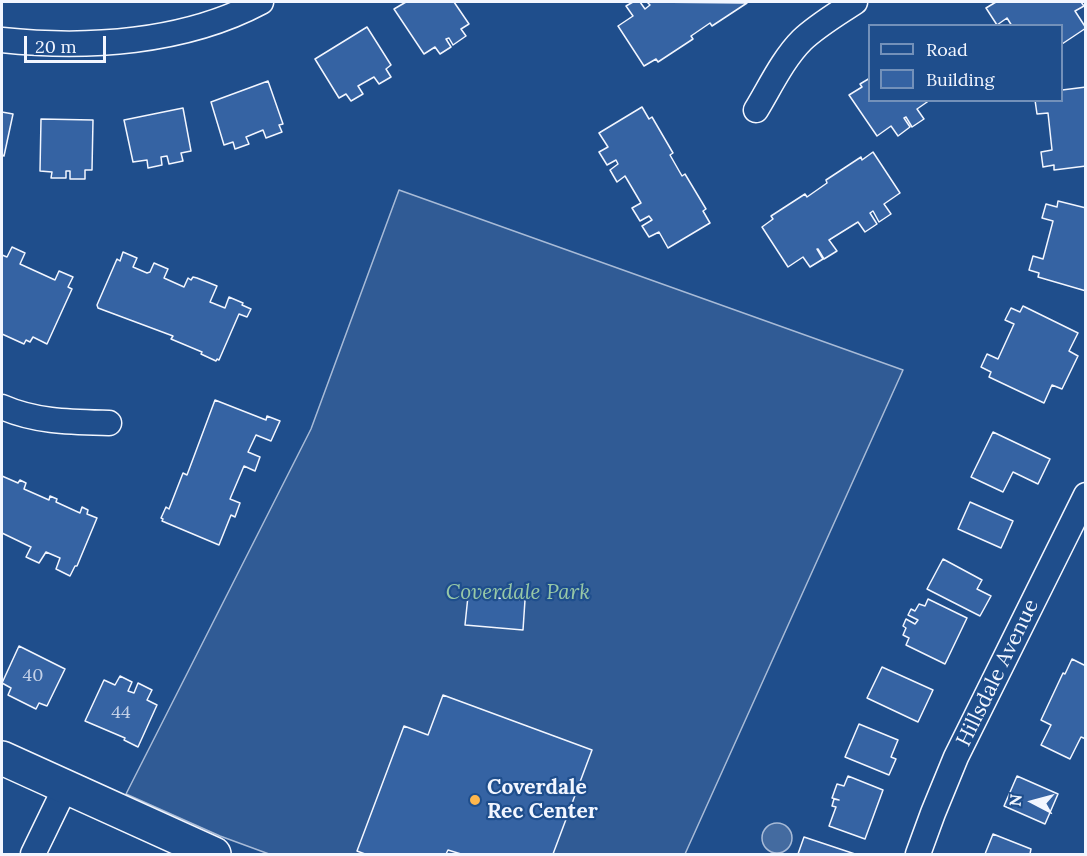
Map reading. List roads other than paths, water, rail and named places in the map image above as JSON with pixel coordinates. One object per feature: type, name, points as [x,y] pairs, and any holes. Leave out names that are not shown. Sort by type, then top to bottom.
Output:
[{"type":"street","points":[[2,40],[66,44],[129,40],[202,25],[261,2]]},
{"type":"street","points":[[756,110],[801,41],[855,2]]},
{"type":"street","points":[[2,407],[26,417],[42,420],[109,423]]},
{"type":"street","name":"Hillsdale Avenue","points":[[918,855],[956,757],[1086,495]]},
{"type":"street","points":[[2,758],[214,855]]},
{"type":"street","points":[[33,855],[65,788]]},
{"type":"place","name":"Coverdale Rec Center","points":[[475,800]]},
{"type":"park label","name":"Coverdale Park","points":[[518,593]]}]
